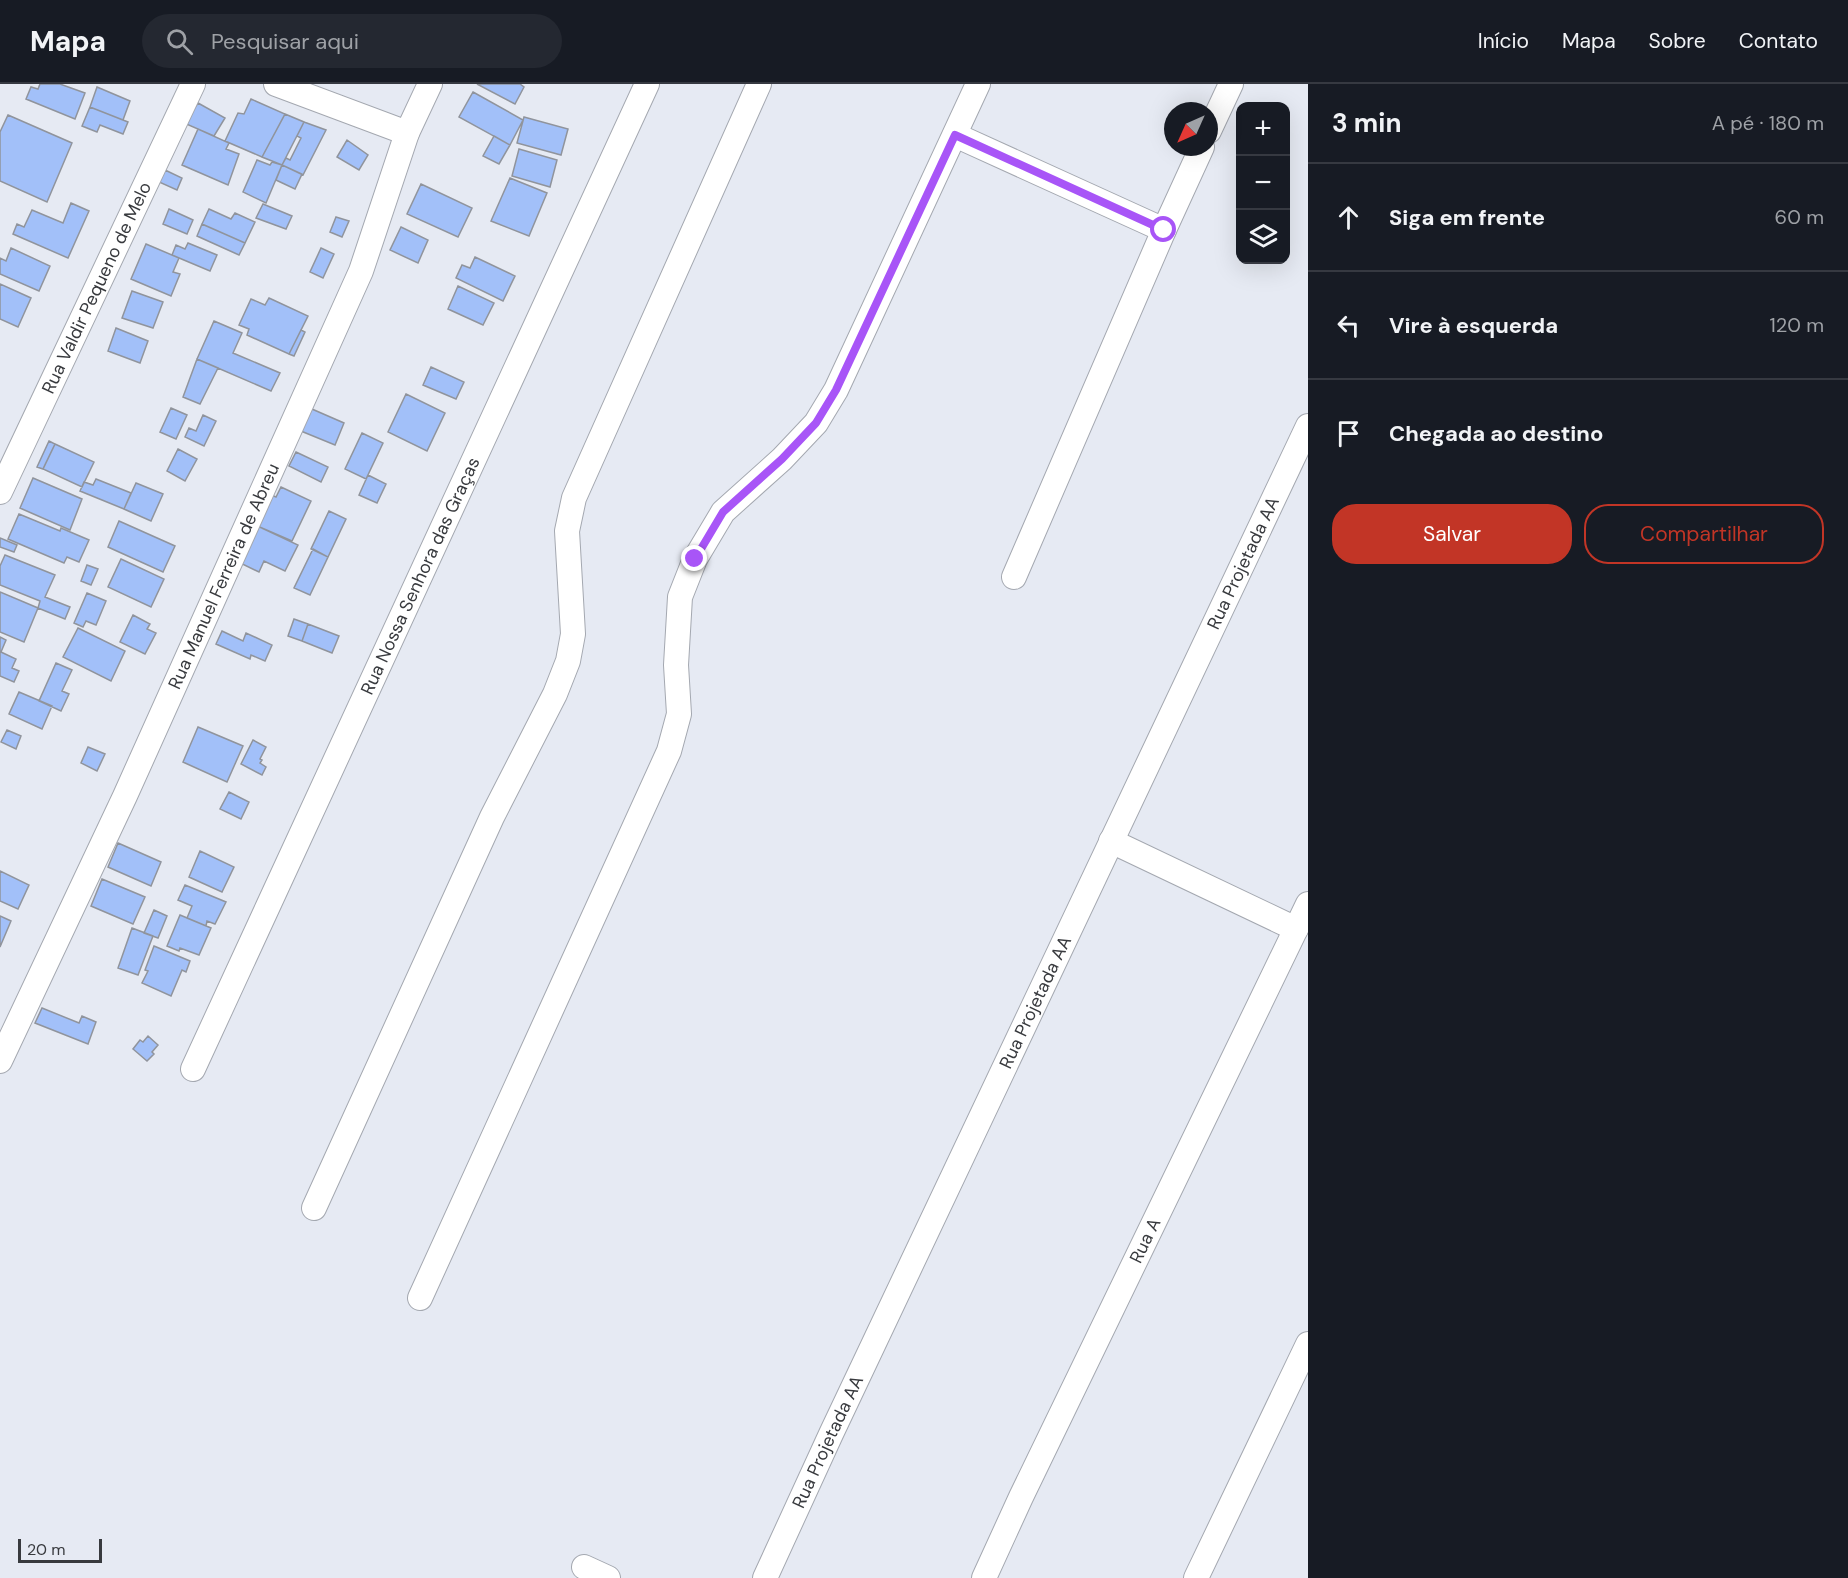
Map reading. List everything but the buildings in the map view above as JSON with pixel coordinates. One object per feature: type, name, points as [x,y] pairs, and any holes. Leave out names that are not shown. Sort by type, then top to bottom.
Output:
[{"type":"street","name":"Rua Valdir Pequeno de Melo","points":[[0,492],[193,84]]},
{"type":"street","points":[[276,84],[407,133]]},
{"type":"street","name":"Rua Manuel Ferreira de Abreu","points":[[0,1061],[125,796],[361,271],[407,133],[430,84]]},
{"type":"street","name":"Rua Nossa Senhora das Graças","points":[[193,1069],[647,84]]},
{"type":"street","points":[[314,1208],[492,817],[558,686],[568,661],[573,634],[567,531],[574,498],[759,84]]},
{"type":"street","points":[[420,1298],[669,751],[679,714],[676,665],[680,597],[695,559],[723,512],[782,459],[816,423],[836,390],[978,84]]},
{"type":"street","points":[[1218,112],[1231,84]]},
{"type":"street","points":[[955,135],[1164,230]]},
{"type":"street","points":[[1014,577],[1198,156]]},
{"type":"street","name":"Rua Projetada AA","points":[[765,1578],[1308,426]]},
{"type":"street","points":[[1111,841],[1296,929]]},
{"type":"street","name":"Rua A","points":[[984,1578],[1308,904]]},
{"type":"street","points":[[1196,1578],[1308,1344]]},
{"type":"street","points":[[584,1567],[608,1578]]},
{"type":"route","points":[[695,559],[723,512],[782,459],[816,423],[836,390],[955,135],[1164,230]]}]
